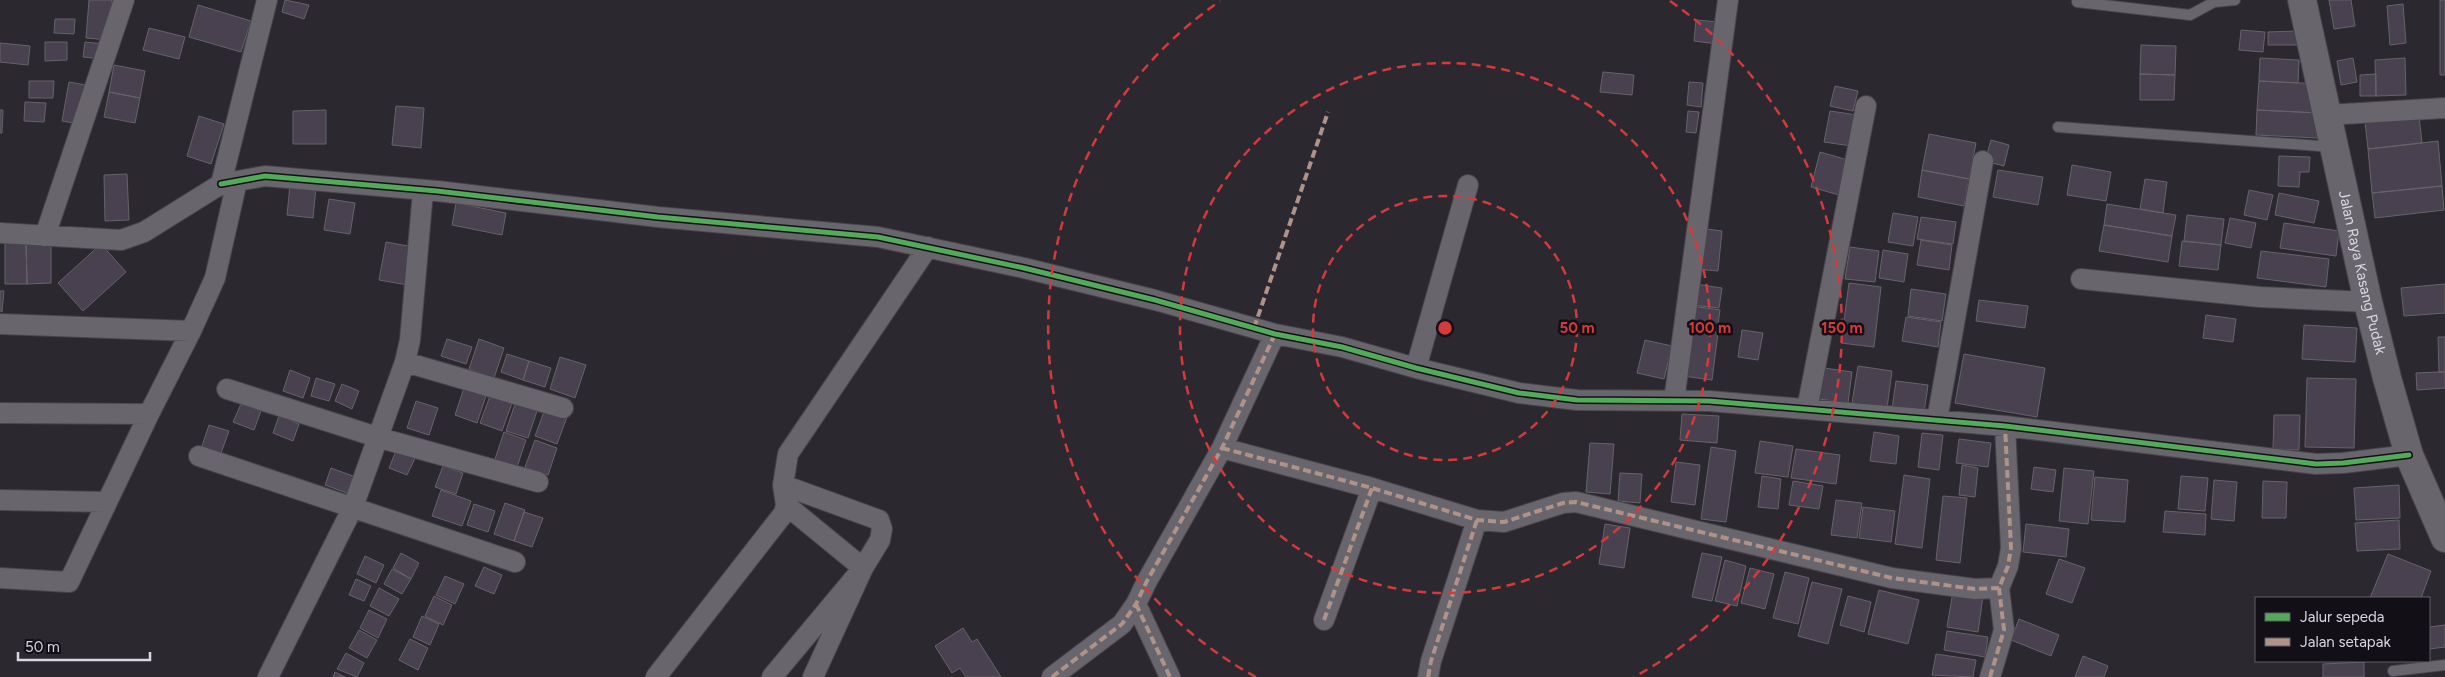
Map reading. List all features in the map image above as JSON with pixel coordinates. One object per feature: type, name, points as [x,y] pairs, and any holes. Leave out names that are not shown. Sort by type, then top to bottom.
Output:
[{"type":"street","points":[[45,236],[124,0]]},
{"type":"street","points":[[0,578],[68,582],[191,331],[215,278],[229,182],[267,0]]},
{"type":"street","points":[[1674,401],[1728,0]]},
{"type":"street","name":"Jalan Raya Kasang Pudak","points":[[2302,0],[2368,302],[2409,455],[2445,538]]},
{"type":"street","points":[[1807,409],[1866,106]]},
{"type":"street","points":[[2327,115],[2445,108]]},
{"type":"street","points":[[1937,420],[1983,161]]},
{"type":"street","points":[[0,233],[121,240],[144,232],[229,182],[265,176],[422,190],[658,217],[878,237],[1024,268],[1155,300],[1275,334],[1342,347],[1416,368],[1529,394],[1577,400],[1674,401],[1807,409],[2005,426],[2316,464],[2343,463],[2409,455]]},
{"type":"street","points":[[1416,368],[1468,185]]},
{"type":"street","points":[[268,677],[353,507],[380,438],[405,362],[410,340],[422,190]]},
{"type":"street","points":[[656,677],[784,513],[786,506],[783,485],[788,454],[928,247]]},
{"type":"street","points":[[2081,280],[2260,297],[2368,302]]},
{"type":"street","points":[[0,324],[191,331]]},
{"type":"street","points":[[1052,677],[1122,624],[1136,604],[1222,448],[1275,334]]},
{"type":"street","points":[[405,362],[563,408]]},
{"type":"street","points":[[227,389],[380,438],[538,482]]},
{"type":"street","points":[[0,413],[149,414]]},
{"type":"street","points":[[1990,677],[2004,630],[1999,588],[2008,566],[2011,548],[2005,426]]},
{"type":"street","points":[[1222,448],[1372,488],[1477,520],[1504,522],[1563,503],[1576,502],[1892,578],[1975,589],[1999,588]]},
{"type":"street","points":[[199,456],[515,562]]},
{"type":"street","points":[[783,485],[878,520],[882,528],[880,540],[864,568],[813,677]]},
{"type":"street","points":[[1324,620],[1372,488]]},
{"type":"street","points":[[0,500],[107,502]]},
{"type":"street","points":[[786,506],[864,568]]},
{"type":"street","points":[[1428,677],[1431,661],[1477,520]]},
{"type":"street","points":[[772,677],[864,568]]},
{"type":"street","points":[[1136,604],[1170,677]]},
{"type":"lane","points":[[2077,2],[2190,15],[2214,2],[2235,0]]},
{"type":"lane","points":[[2058,127],[2334,147]]},
{"type":"lane","points":[[2393,671],[2445,665]]},
{"type":"building","points":[[89,0],[112,0],[108,40],[86,38]]},
{"type":"building","points":[[285,0],[309,5],[304,19],[282,12]]},
{"type":"building","points":[[2329,0],[2351,0],[2355,26],[2334,29]]},
{"type":"building","points":[[2440,0],[2445,0],[2445,75],[2440,75]]},
{"type":"building","points":[[2403,4],[2406,43],[2390,45],[2387,6]]},
{"type":"building","points":[[198,5],[251,21],[241,52],[189,37]]},
{"type":"building","points":[[55,19],[75,19],[74,34],[54,33]]},
{"type":"building","points":[[1696,20],[1719,22],[1717,44],[1694,41]]},
{"type":"building","points":[[149,28],[185,37],[179,59],[143,50]]},
{"type":"building","points":[[2241,30],[2265,32],[2263,52],[2239,50]]},
{"type":"building","points":[[2297,31],[2297,45],[2268,45],[2268,32]]},
{"type":"building","points":[[45,42],[67,42],[67,60],[45,61]]},
{"type":"building","points":[[85,42],[103,44],[101,59],[83,57]]},
{"type":"building","points":[[0,43],[30,46],[28,65],[0,62]]},
{"type":"building","points":[[2141,45],[2176,46],[2175,75],[2140,74]]},
{"type":"building","points":[[2260,58],[2299,60],[2298,83],[2259,81]]},
{"type":"building","points":[[2353,58],[2357,82],[2341,85],[2337,61]]},
{"type":"building","points":[[2405,58],[2406,95],[2376,96],[2375,60]]},
{"type":"building","points":[[114,65],[145,71],[140,98],[109,92]]},
{"type":"building","points":[[1603,72],[1634,75],[1632,95],[1600,92]]},
{"type":"building","points":[[2140,74],[2175,75],[2174,100],[2140,100]]},
{"type":"building","points":[[2376,74],[2376,96],[2360,96],[2360,75]]},
{"type":"building","points":[[29,81],[54,81],[53,98],[29,98]]},
{"type":"building","points":[[2259,81],[2320,84],[2319,113],[2257,110]]},
{"type":"building","points":[[69,82],[86,85],[79,124],[62,121]]},
{"type":"building","points":[[1689,82],[1703,83],[1701,107],[1687,105]]},
{"type":"building","points":[[1835,86],[1858,91],[1853,111],[1830,106]]},
{"type":"building","points":[[109,92],[140,98],[135,123],[104,117]]},
{"type":"building","points":[[25,102],[46,103],[44,122],[24,121]]},
{"type":"building","points":[[396,106],[424,108],[421,148],[392,145]]},
{"type":"building","points":[[0,110],[3,110],[2,133],[0,133]]},
{"type":"building","points":[[326,110],[326,144],[293,144],[293,111]]},
{"type":"building","points":[[2257,110],[2319,113],[2317,138],[2256,135]]},
{"type":"building","points":[[1688,111],[1699,112],[1696,133],[1686,132]]},
{"type":"building","points":[[1830,111],[1857,115],[1851,146],[1824,142]]},
{"type":"building","points":[[199,116],[224,124],[211,164],[187,156]]},
{"type":"building","points":[[2419,116],[2422,143],[2368,149],[2365,122]]},
{"type":"building","points":[[1929,134],[1976,143],[1969,179],[1922,170]]},
{"type":"building","points":[[1991,140],[2009,145],[2004,166],[1985,161]]},
{"type":"building","points":[[2438,141],[2442,186],[2372,193],[2368,149]]},
{"type":"building","points":[[1820,152],[1848,160],[1839,195],[1811,187]]},
{"type":"building","points":[[2279,156],[2310,157],[2309,172],[2300,172],[2299,187],[2278,186]]},
{"type":"building","points":[[2072,165],[2111,172],[2106,201],[2067,195]]},
{"type":"building","points":[[1922,170],[1969,179],[1964,206],[1918,197]]},
{"type":"building","points":[[1998,170],[2043,177],[2038,205],[1993,197]]},
{"type":"building","points":[[127,174],[129,220],[105,221],[104,175]]},
{"type":"building","points":[[2145,179],[2167,182],[2163,213],[2140,209]]},
{"type":"building","points":[[290,185],[316,187],[313,218],[287,215]]},
{"type":"building","points":[[2442,186],[2444,210],[2375,218],[2372,193]]},
{"type":"building","points":[[2249,190],[2273,195],[2267,220],[2244,215]]},
{"type":"building","points":[[2279,193],[2319,201],[2314,223],[2275,215]]},
{"type":"building","points":[[329,199],[355,203],[350,234],[324,230]]},
{"type":"building","points":[[456,203],[506,213],[502,235],[452,225]]},
{"type":"building","points":[[2107,204],[2176,215],[2172,236],[2104,225]]},
{"type":"building","points":[[1893,213],[1918,217],[1913,246],[1888,242]]},
{"type":"building","points":[[2187,215],[2224,219],[2221,245],[2184,241]]},
{"type":"building","points":[[1921,217],[1956,222],[1953,244],[1917,239]]},
{"type":"building","points":[[2230,218],[2256,223],[2251,248],[2225,243]]},
{"type":"building","points":[[2284,223],[2339,231],[2336,256],[2280,248]]},
{"type":"building","points":[[2104,225],[2172,236],[2168,262],[2099,251]]},
{"type":"building","points":[[1699,228],[1722,231],[1718,271],[1695,269]]},
{"type":"building","points":[[1921,240],[1952,245],[1949,270],[1917,265]]},
{"type":"building","points":[[51,241],[51,283],[27,284],[26,242]]},
{"type":"building","points":[[2182,241],[2221,245],[2218,270],[2179,266]]},
{"type":"building","points":[[26,242],[27,284],[5,284],[5,243]]},
{"type":"building","points":[[386,242],[414,247],[408,285],[379,280]]},
{"type":"building","points":[[101,244],[126,272],[83,311],[58,283]]},
{"type":"building","points":[[1850,247],[1879,251],[1875,282],[1845,279]]},
{"type":"building","points":[[1883,250],[1908,254],[1904,282],[1879,278]]},
{"type":"building","points":[[2261,251],[2329,259],[2326,287],[2257,278]]},
{"type":"building","points":[[1849,283],[1881,287],[1874,347],[1841,343]]},
{"type":"building","points":[[1695,284],[1722,288],[1719,308],[1692,305]]},
{"type":"building","points":[[2445,284],[2445,313],[2404,316],[2401,288]]},
{"type":"building","points":[[1911,289],[1946,294],[1942,321],[1908,316]]},
{"type":"building","points":[[0,291],[4,291],[2,312],[0,311]]},
{"type":"building","points":[[1979,300],[2028,306],[2025,328],[1976,321]]},
{"type":"building","points":[[1692,306],[1720,310],[1717,332],[1689,328]]},
{"type":"building","points":[[2206,315],[2236,319],[2233,342],[2203,338]]},
{"type":"building","points":[[1906,317],[1941,322],[1938,347],[1902,341]]},
{"type":"building","points":[[2304,325],[2357,328],[2355,362],[2302,359]]},
{"type":"building","points":[[1689,329],[1718,333],[1712,380],[1683,376]]},
{"type":"building","points":[[1742,330],[1763,333],[1758,360],[1738,357]]},
{"type":"building","points":[[2438,337],[2445,337],[2445,372],[2439,372]]},
{"type":"building","points":[[447,339],[472,347],[466,364],[441,356]]},
{"type":"building","points":[[479,339],[504,348],[494,378],[469,369]]},
{"type":"building","points":[[1645,340],[1672,346],[1664,379],[1637,373]]},
{"type":"building","points":[[507,354],[529,361],[523,380],[501,372]]},
{"type":"building","points":[[1964,354],[2045,368],[2037,417],[1955,403]]},
{"type":"building","points":[[560,357],[586,365],[575,398],[550,389]]},
{"type":"building","points":[[529,361],[551,368],[545,387],[523,380]]},
{"type":"building","points":[[1858,366],[1892,371],[1887,408],[1852,403]]},
{"type":"building","points":[[1824,368],[1852,372],[1848,403],[1819,399]]},
{"type":"building","points":[[290,370],[310,378],[303,398],[283,391]]},
{"type":"building","points":[[2445,372],[2445,388],[2417,390],[2416,373]]},
{"type":"building","points":[[316,378],[335,384],[329,401],[311,396]]},
{"type":"building","points":[[2307,378],[2356,379],[2354,448],[2305,447]]},
{"type":"building","points":[[1896,381],[1928,385],[1924,413],[1892,409]]},
{"type":"building","points":[[342,384],[359,391],[352,409],[335,401]]},
{"type":"building","points":[[464,388],[486,396],[477,423],[455,415]]},
{"type":"building","points":[[490,396],[512,403],[502,431],[480,423]]},
{"type":"building","points":[[416,401],[438,408],[429,435],[407,428]]},
{"type":"building","points":[[241,404],[261,411],[254,430],[233,422]]},
{"type":"building","points":[[515,404],[537,411],[528,438],[506,431]]},
{"type":"building","points":[[545,409],[567,417],[557,444],[535,436]]},
{"type":"building","points":[[1682,414],[1719,416],[1717,443],[1680,440]]},
{"type":"building","points":[[2274,415],[2300,415],[2299,450],[2273,449]]},
{"type":"building","points":[[279,416],[299,424],[293,441],[273,433]]},
{"type":"building","points":[[209,425],[229,431],[221,453],[202,446]]},
{"type":"building","points":[[504,432],[526,440],[517,467],[495,459]]},
{"type":"building","points":[[1874,432],[1899,436],[1896,464],[1870,461]]},
{"type":"building","points":[[1922,433],[1943,435],[1939,470],[1918,467]]},
{"type":"building","points":[[1959,439],[1991,443],[1988,467],[1956,463]]},
{"type":"building","points":[[535,440],[557,448],[548,475],[525,467]]},
{"type":"building","points":[[1760,441],[1793,446],[1788,477],[1755,473]]},
{"type":"building","points":[[1590,443],[1614,444],[1610,494],[1586,492]]},
{"type":"building","points":[[398,446],[417,454],[407,475],[389,468]]},
{"type":"building","points":[[1711,447],[1736,451],[1726,522],[1701,519]]},
{"type":"building","points":[[1796,449],[1840,455],[1836,484],[1791,478]]},
{"type":"building","points":[[1676,462],[1700,465],[1695,505],[1671,502]]},
{"type":"building","points":[[1962,465],[1978,468],[1975,497],[1959,495]]},
{"type":"building","points":[[443,466],[463,473],[456,494],[435,487]]},
{"type":"building","points":[[2034,467],[2056,470],[2053,492],[2031,489]]},
{"type":"building","points":[[331,468],[353,476],[347,493],[325,485]]},
{"type":"building","points":[[2064,468],[2094,471],[2088,524],[2059,521]]},
{"type":"building","points":[[1620,473],[1642,474],[1640,503],[1618,501]]},
{"type":"building","points":[[1904,475],[1930,479],[1922,548],[1895,544]]},
{"type":"building","points":[[1762,476],[1781,479],[1778,509],[1758,507]]},
{"type":"building","points":[[2181,476],[2208,478],[2205,511],[2178,509]]},
{"type":"building","points":[[2095,477],[2128,480],[2125,522],[2091,520]]},
{"type":"building","points":[[2214,480],[2237,482],[2234,521],[2211,519]]},
{"type":"building","points":[[1793,481],[1823,486],[1819,509],[1789,505]]},
{"type":"building","points":[[2263,481],[2287,482],[2286,518],[2262,518]]},
{"type":"building","points":[[2399,485],[2400,518],[2356,520],[2354,488]]},
{"type":"building","points":[[441,490],[471,501],[462,526],[432,516]]},
{"type":"building","points":[[1943,496],[1967,498],[1960,563],[1936,560]]},
{"type":"building","points":[[1836,500],[1862,503],[1857,538],[1831,535]]},
{"type":"building","points":[[505,503],[525,510],[514,541],[494,534]]},
{"type":"building","points":[[474,504],[495,511],[488,532],[467,525]]},
{"type":"building","points":[[1863,507],[1895,511],[1891,542],[1859,538]]},
{"type":"building","points":[[2165,511],[2206,514],[2205,535],[2163,532]]},
{"type":"building","points":[[524,512],[543,518],[532,547],[514,541]]},
{"type":"building","points":[[2399,520],[2400,549],[2357,551],[2355,523]]},
{"type":"building","points":[[1605,524],[1630,528],[1624,568],[1599,564]]},
{"type":"building","points":[[2026,524],[2069,529],[2066,557],[2023,552]]},
{"type":"building","points":[[401,553],[419,563],[411,579],[393,568]]},
{"type":"building","points":[[1702,553],[1722,557],[1712,601],[1692,597]]},
{"type":"building","points":[[2388,554],[2431,571],[2421,597],[2370,597]]},
{"type":"building","points":[[365,556],[384,565],[376,583],[357,574]]},
{"type":"building","points":[[2059,559],[2085,568],[2072,603],[2046,594]]},
{"type":"building","points":[[1725,560],[1746,566],[1737,606],[1715,601]]},
{"type":"building","points":[[484,567],[502,575],[494,594],[475,586]]},
{"type":"building","points":[[1750,568],[1774,574],[1765,609],[1741,603]]},
{"type":"building","points":[[392,569],[411,579],[402,594],[384,584]]},
{"type":"building","points":[[1785,572],[1809,578],[1798,624],[1773,618]]},
{"type":"building","points":[[445,576],[464,584],[455,604],[436,595]]},
{"type":"building","points":[[356,579],[371,586],[364,601],[349,595]]},
{"type":"building","points":[[1812,582],[1842,589],[1828,644],[1798,636]]},
{"type":"building","points":[[379,588],[399,599],[389,616],[370,606]]},
{"type":"building","points":[[1879,590],[1919,600],[1908,644],[1868,634]]},
{"type":"building","points":[[1953,591],[1983,596],[1978,632],[1947,627]]},
{"type":"building","points":[[434,596],[452,605],[443,625],[425,616]]},
{"type":"building","points":[[1848,596],[1871,602],[1864,632],[1840,625]]},
{"type":"building","points":[[369,610],[387,619],[378,638],[360,628]]},
{"type":"building","points":[[422,616],[439,624],[430,645],[413,637]]},
{"type":"building","points":[[2019,619],[2059,635],[2051,656],[2011,640]]},
{"type":"building","points":[[2445,625],[2445,647],[2430,649],[2430,627]]},
{"type":"building","points":[[963,628],[972,642],[977,639],[1001,677],[966,677],[960,668],[952,673],[935,646]]},
{"type":"building","points":[[359,630],[377,640],[367,658],[349,648]]},
{"type":"building","points":[[1947,631],[1988,637],[1985,657],[1944,650]]},
{"type":"building","points":[[410,639],[428,648],[418,670],[399,660]]},
{"type":"building","points":[[346,653],[364,663],[357,677],[337,669]]},
{"type":"building","points":[[1936,654],[1976,660],[1973,677],[1932,675]]},
{"type":"building","points":[[2083,656],[2108,666],[2104,677],[2075,677]]},
{"type":"building","points":[[2364,662],[2364,677],[2323,677],[2323,664]]},
{"type":"building","points":[[335,672],[345,677],[333,677]]},
{"type":"marked path","points":[[1254,328],[1328,112]]},
{"type":"marked path","points":[[1052,677],[1122,624],[1136,604],[1222,448],[1275,334]]},
{"type":"marked path","points":[[1222,448],[1372,488],[1477,520],[1504,522],[1563,503],[1576,502],[1892,578],[1975,589],[1999,588],[2008,566],[2011,548],[2005,426]]},
{"type":"marked path","points":[[1324,620],[1372,488]]},
{"type":"marked path","points":[[1428,677],[1431,661],[1477,520]]},
{"type":"marked path","points":[[1990,677],[2004,630],[1999,588]]},
{"type":"marked path","points":[[1136,604],[1170,677]]},
{"type":"cycle path","points":[[221,184],[265,176],[437,191],[658,217],[878,237],[1024,268],[1155,300],[1275,334],[1342,347],[1416,368],[1519,393],[1577,400],[1709,401],[2005,426],[2316,464],[2343,463],[2409,455]]}]
